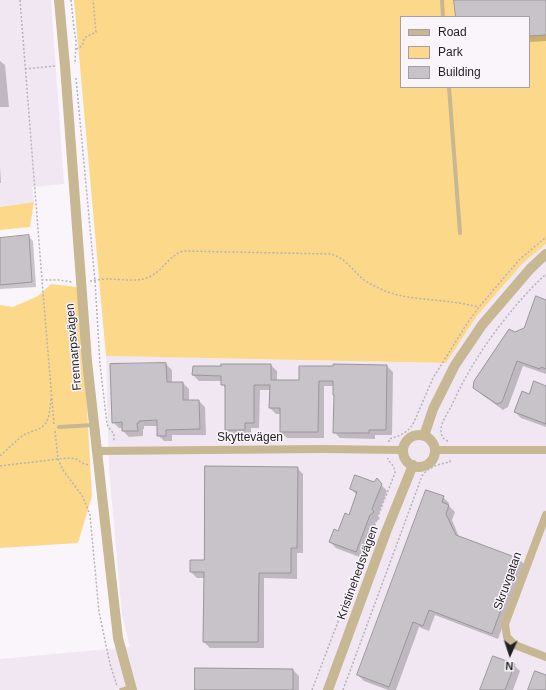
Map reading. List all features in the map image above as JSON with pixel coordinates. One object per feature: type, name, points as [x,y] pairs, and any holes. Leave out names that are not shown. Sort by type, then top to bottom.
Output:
[{"type":"street","name":"Frennarpsvägen","points":[[59,0],[87,362],[118,638],[128,689]]},
{"type":"street","points":[[424,436],[433,410],[455,365],[482,325],[530,269],[546,254]]},
{"type":"street","points":[[417,435],[428,438],[435,450],[432,458],[427,464],[419,466],[413,465],[406,459],[403,450],[409,438],[417,435]]},
{"type":"street","name":"Skyttevägen","points":[[97,451],[322,449],[403,450]]},
{"type":"street","points":[[435,450],[546,450]]},
{"type":"street","name":"Kristinehedsvägen","points":[[328,690],[386,532],[413,465]]},
{"type":"street","name":"Skruvgatan","points":[[546,515],[505,624],[507,637],[515,645],[546,657]]},
{"type":"lane","points":[[442,0],[443,16]]},
{"type":"lane","points":[[448,88],[460,234]]},
{"type":"lane","points":[[59,427],[94,425]]},
{"type":"path","points":[[20,0],[42,280],[58,458],[63,470],[83,497],[88,508],[91,523],[100,612],[110,664],[118,690]]},
{"type":"path","points":[[25,69],[75,65],[76,41],[71,0]]},
{"type":"path","points":[[76,49],[82,46],[84,43],[84,38],[96,32],[93,0]]},
{"type":"path","points":[[76,72],[100,364],[108,424],[109,428],[114,434],[114,450]]},
{"type":"path","points":[[42,280],[82,282],[108,279],[144,279],[157,272],[171,258],[183,251],[330,254],[340,258],[364,280],[384,291],[394,294],[479,307]]},
{"type":"path","points":[[342,690],[422,476],[429,468],[450,462],[450,442],[443,438],[441,428],[458,390],[491,337],[510,313],[546,274]]},
{"type":"path","points":[[0,456],[23,435],[41,428],[46,423],[52,397]]},
{"type":"path","points":[[0,466],[58,458],[76,459],[89,465],[98,464]]},
{"type":"shaded area","points":[[0,0],[51,0],[64,184],[32,187],[34,202],[0,207]]},
{"type":"shaded area","points":[[546,244],[546,690],[0,690],[0,659],[130,647],[122,615],[109,469],[106,356],[446,363],[477,316],[523,263]]},
{"type":"green space","points":[[74,0],[546,0],[546,244],[523,263],[477,316],[446,363],[106,356]]},
{"type":"green space","points":[[34,202],[30,227],[0,230],[0,207]]},
{"type":"green space","points":[[51,284],[77,287],[87,408],[92,496],[78,543],[0,548],[0,305],[13,307],[38,296]]},
{"type":"building","points":[[454,0],[546,0],[546,35],[530,36],[530,16],[456,16]]},
{"type":"building","points":[[29,235],[32,282],[0,285],[0,238]]},
{"type":"building","points":[[536,296],[546,300],[546,369],[541,367],[540,369],[517,361],[502,402],[497,404],[473,388],[474,381],[509,329],[515,332],[524,328]]},
{"type":"building","points":[[166,363],[167,382],[183,382],[183,400],[199,400],[200,429],[166,430],[166,436],[157,436],[157,420],[139,421],[139,423],[137,423],[138,431],[122,431],[122,422],[112,423],[110,364]]},
{"type":"building","points":[[221,364],[271,364],[271,380],[299,380],[299,366],[333,366],[333,364],[387,365],[386,430],[369,430],[369,433],[333,433],[333,381],[319,381],[318,432],[280,432],[280,408],[269,408],[270,385],[254,385],[254,423],[245,423],[245,430],[225,430],[225,385],[221,385],[221,376],[192,375],[193,366],[221,366]]},
{"type":"building","points":[[534,381],[546,386],[546,424],[514,412],[522,391],[529,394]]},
{"type":"building","points":[[205,466],[298,467],[297,548],[291,548],[291,573],[259,573],[258,642],[203,642],[204,572],[190,572],[190,560],[204,560]]},
{"type":"building","points":[[355,475],[374,482],[377,478],[382,484],[372,509],[374,512],[370,515],[356,552],[329,542],[334,529],[338,531],[345,513],[349,515],[357,492],[350,489]]},
{"type":"building","points":[[426,490],[444,496],[442,502],[449,505],[446,514],[456,535],[520,559],[492,634],[429,610],[423,626],[413,622],[389,687],[357,675]]},
{"type":"building","points":[[493,656],[515,664],[505,690],[480,690]]},
{"type":"building","points":[[195,668],[293,669],[293,690],[195,690]]},
{"type":"building","points":[[535,671],[546,675],[546,690],[528,690]]}]
